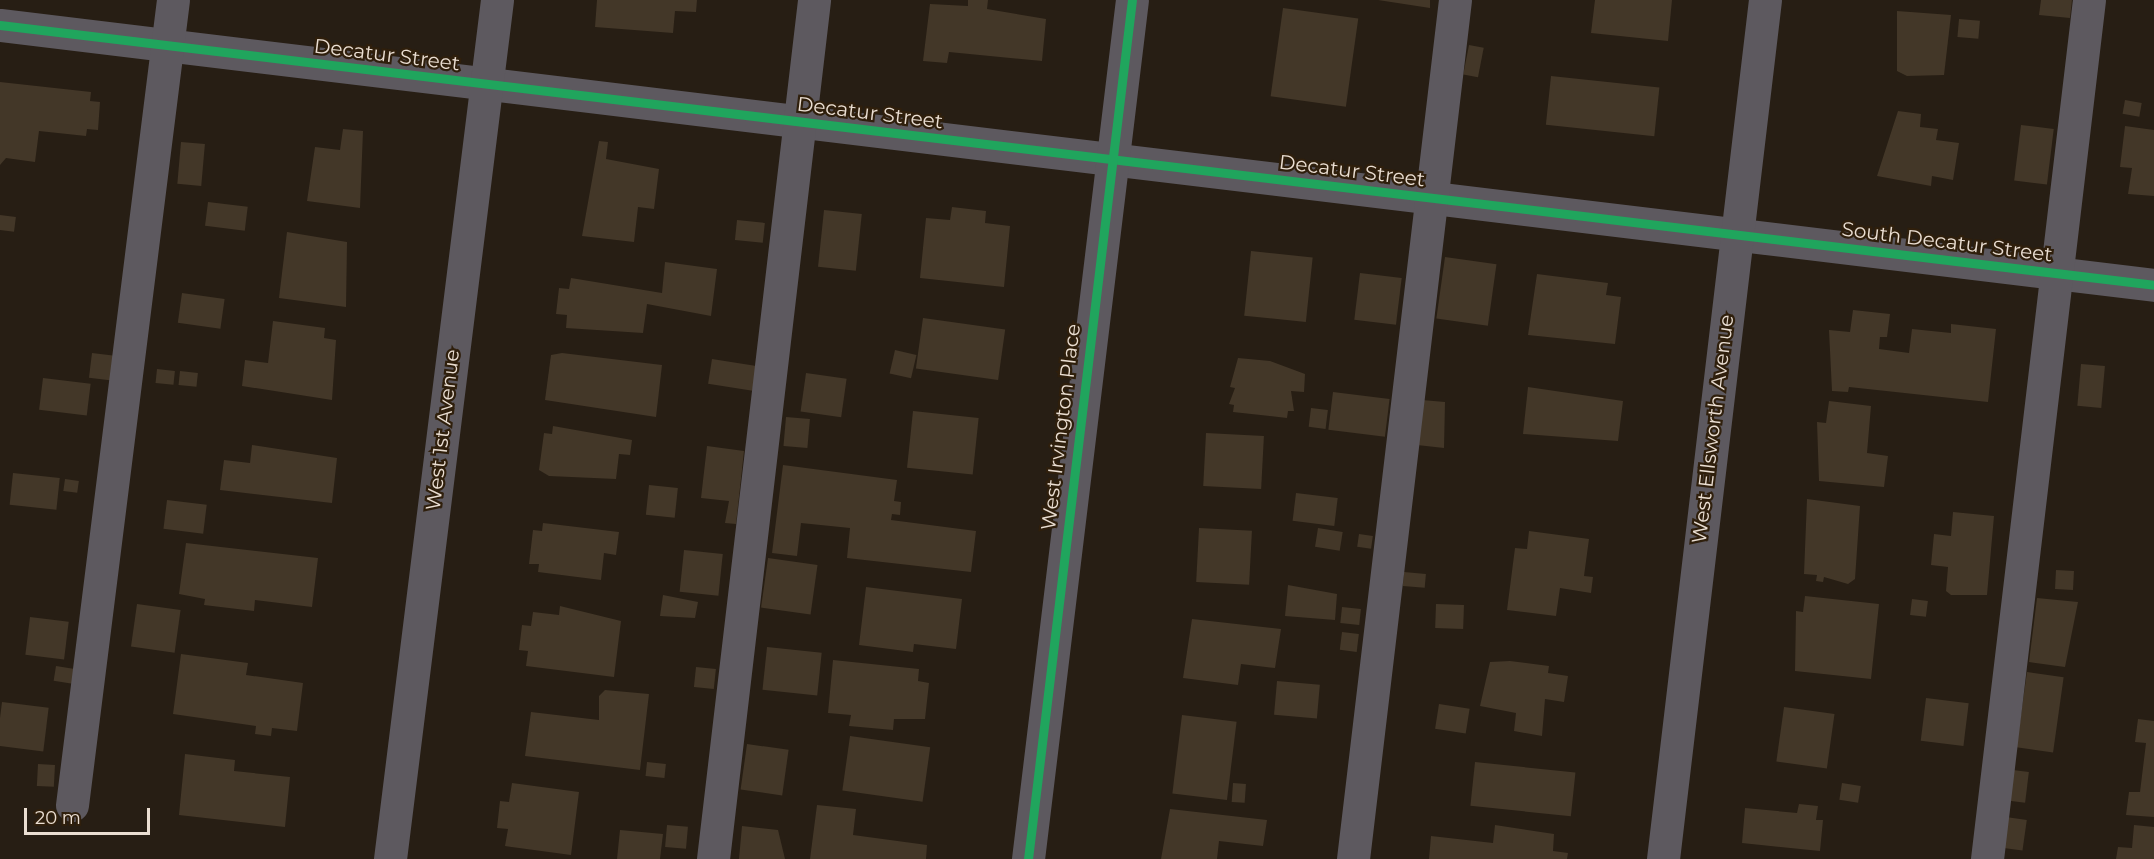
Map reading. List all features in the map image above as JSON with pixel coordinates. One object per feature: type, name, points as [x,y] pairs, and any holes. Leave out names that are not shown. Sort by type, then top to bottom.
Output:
[{"type":"street","points":[[72,805],[173,0]]},
{"type":"street","name":"West 1st Avenue","points":[[390,859],[497,0]]},
{"type":"street","points":[[713,859],[814,0]]},
{"type":"street","name":"West Irvington Place","points":[[1028,859],[1132,0]]},
{"type":"street","points":[[1353,859],[1455,0]]},
{"type":"street","name":"West Ellsworth Avenue","points":[[1663,859],[1764,0]]},
{"type":"street","points":[[1987,859],[2090,0]]},
{"type":"street","name":"Decatur Street","points":[[0,25],[1736,235]]},
{"type":"street","name":"South Decatur Street","points":[[1736,235],[2154,285]]},
{"type":"building","points":[[597,0],[697,0],[696,12],[675,11],[673,33],[595,27]]},
{"type":"building","points":[[968,0],[988,0],[987,9],[1046,19],[1042,61],[949,52],[947,63],[923,61],[930,4],[968,6]]},
{"type":"building","points":[[1378,0],[1430,0],[1430,8]]},
{"type":"building","points":[[1595,0],[1672,0],[1668,41],[1591,33]]},
{"type":"building","points":[[2041,0],[2072,0],[2070,18],[2039,15]]},
{"type":"building","points":[[1283,8],[1358,19],[1346,107],[1271,96]]},
{"type":"building","points":[[1897,11],[1951,15],[1944,75],[1907,76],[1897,71]]},
{"type":"building","points":[[1959,19],[1980,21],[1978,39],[1957,37]]},
{"type":"building","points":[[1469,45],[1484,48],[1478,77],[1463,74]]},
{"type":"building","points":[[1551,76],[1659,87],[1654,136],[1546,125]]},
{"type":"building","points":[[0,82],[91,92],[90,101],[100,102],[98,130],[87,129],[86,136],[39,131],[35,162],[6,158],[0,165]]},
{"type":"building","points":[[2125,100],[2142,103],[2139,117],[2123,114]]},
{"type":"building","points":[[1898,111],[1921,114],[1920,127],[1938,129],[1936,140],[1959,143],[1953,180],[1932,176],[1931,186],[1877,176]]},
{"type":"building","points":[[2021,125],[2054,129],[2047,185],[2014,181]]},
{"type":"building","points":[[2125,126],[2154,130],[2154,196],[2128,194],[2132,168],[2120,167]]},
{"type":"building","points":[[343,129],[363,131],[360,208],[307,201],[315,147],[340,150]]},
{"type":"building","points":[[599,141],[608,142],[606,159],[659,169],[654,209],[638,207],[634,242],[582,236]]},
{"type":"building","points":[[181,142],[205,144],[201,186],[177,184]]},
{"type":"building","points":[[208,202],[248,207],[245,231],[205,226]]},
{"type":"building","points":[[952,207],[986,211],[985,223],[1010,226],[1004,287],[920,278],[926,218],[950,220]]},
{"type":"building","points":[[824,210],[862,214],[856,271],[818,267]]},
{"type":"building","points":[[0,215],[16,217],[14,232],[0,230]]},
{"type":"building","points":[[737,220],[765,223],[763,243],[735,240]]},
{"type":"building","points":[[287,232],[347,242],[346,307],[279,298]]},
{"type":"building","points":[[1251,251],[1313,257],[1306,322],[1244,316]]},
{"type":"building","points":[[1445,257],[1496,264],[1488,326],[1436,318]]},
{"type":"building","points":[[665,262],[717,269],[711,316],[647,304],[643,333],[566,328],[567,315],[556,314],[559,288],[569,289],[571,278],[662,293]]},
{"type":"building","points":[[1360,273],[1402,278],[1396,325],[1354,320]]},
{"type":"building","points":[[1537,274],[1608,283],[1606,295],[1621,297],[1615,344],[1528,335]]},
{"type":"building","points":[[182,293],[225,299],[220,329],[178,323]]},
{"type":"building","points":[[1853,310],[1890,314],[1887,337],[1880,337],[1879,349],[1909,353],[1912,329],[1951,333],[1951,324],[1996,329],[1988,402],[1849,387],[1848,392],[1832,391],[1829,330],[1850,332]]},
{"type":"building","points":[[923,318],[1005,330],[998,380],[916,369]]},
{"type":"building","points":[[273,321],[325,328],[324,338],[336,340],[332,400],[242,386],[245,360],[268,363]]},
{"type":"building","points":[[895,350],[916,355],[911,378],[890,373]]},
{"type":"building","points":[[92,353],[115,356],[112,381],[89,378]]},
{"type":"building","points":[[562,353],[662,365],[656,417],[545,400],[551,355]]},
{"type":"building","points":[[1238,358],[1270,361],[1305,374],[1304,392],[1291,391],[1294,411],[1288,411],[1287,418],[1233,412],[1234,405],[1229,404],[1235,388],[1230,387]]},
{"type":"building","points":[[712,359],[756,366],[753,391],[708,384]]},
{"type":"building","points":[[2081,364],[2105,366],[2101,408],[2077,406]]},
{"type":"building","points":[[157,369],[175,371],[173,385],[156,383]]},
{"type":"building","points":[[180,371],[198,373],[196,387],[179,385]]},
{"type":"building","points":[[806,373],[847,379],[841,417],[801,412]]},
{"type":"building","points":[[43,378],[91,384],[87,416],[39,410]]},
{"type":"building","points":[[1528,387],[1623,401],[1618,441],[1523,434]]},
{"type":"building","points":[[1333,392],[1390,399],[1385,437],[1328,430]]},
{"type":"building","points":[[1422,400],[1445,402],[1444,448],[1417,445]]},
{"type":"building","points":[[1829,401],[1871,406],[1867,453],[1888,456],[1884,487],[1819,481],[1817,422],[1826,423]]},
{"type":"building","points":[[1311,408],[1328,410],[1326,429],[1309,427]]},
{"type":"building","points":[[913,411],[979,418],[973,475],[907,468]]},
{"type":"building","points":[[786,417],[810,419],[807,448],[783,446]]},
{"type":"building","points":[[553,426],[632,440],[630,455],[619,454],[616,479],[549,476],[539,470],[544,433],[552,434]]},
{"type":"building","points":[[1206,433],[1264,436],[1261,489],[1203,486]]},
{"type":"building","points":[[252,445],[337,458],[332,503],[220,490],[224,460],[250,463]]},
{"type":"building","points":[[707,446],[744,451],[736,524],[725,523],[729,501],[701,498]]},
{"type":"building","points":[[783,465],[897,480],[894,501],[901,502],[900,515],[892,514],[891,520],[976,531],[971,572],[847,558],[850,528],[801,523],[797,556],[772,553]]},
{"type":"building","points":[[13,473],[60,478],[56,510],[10,505]]},
{"type":"building","points":[[65,479],[79,481],[77,493],[63,491]]},
{"type":"building","points":[[649,485],[678,488],[675,518],[646,515]]},
{"type":"building","points":[[1296,493],[1338,498],[1334,526],[1293,521]]},
{"type":"building","points":[[1807,499],[1860,506],[1855,579],[1848,584],[1824,577],[1823,582],[1816,581],[1817,575],[1804,574]]},
{"type":"building","points":[[167,500],[207,505],[203,534],[163,529]]},
{"type":"building","points":[[1953,512],[1994,516],[1987,595],[1951,595],[1946,591],[1948,567],[1931,565],[1934,534],[1951,536]]},
{"type":"building","points":[[543,523],[619,532],[616,555],[604,553],[601,580],[538,572],[539,564],[529,564],[533,530],[542,531]]},
{"type":"building","points":[[1199,528],[1252,531],[1249,585],[1196,582]]},
{"type":"building","points":[[1318,528],[1343,532],[1340,551],[1315,547]]},
{"type":"building","points":[[1529,531],[1589,539],[1584,576],[1593,577],[1591,593],[1560,588],[1556,616],[1507,610],[1515,548],[1527,549]]},
{"type":"building","points":[[1359,534],[1373,536],[1371,549],[1357,547]]},
{"type":"building","points":[[186,543],[318,558],[312,607],[255,600],[254,611],[204,605],[205,599],[179,594]]},
{"type":"building","points":[[684,550],[723,554],[718,596],[680,592]]},
{"type":"building","points":[[768,558],[818,565],[811,614],[761,608]]},
{"type":"building","points":[[2056,570],[2074,571],[2073,590],[2055,589]]},
{"type":"building","points":[[1404,572],[1426,574],[1425,588],[1403,586]]},
{"type":"building","points":[[1288,585],[1337,594],[1335,620],[1285,616]]},
{"type":"building","points":[[866,587],[962,599],[956,649],[914,644],[913,652],[859,645]]},
{"type":"building","points":[[663,595],[698,602],[695,618],[660,616]]},
{"type":"building","points":[[1805,596],[1879,604],[1871,679],[1795,671],[1796,611],[1803,612]]},
{"type":"building","points":[[2037,598],[2078,602],[2065,667],[2029,662]]},
{"type":"building","points":[[1912,599],[1928,601],[1926,617],[1910,615]]},
{"type":"building","points":[[137,604],[181,610],[175,653],[131,647]]},
{"type":"building","points":[[1436,604],[1464,605],[1463,629],[1435,628]]},
{"type":"building","points":[[560,606],[621,621],[614,677],[526,666],[528,651],[519,650],[522,625],[531,626],[533,612],[559,615]]},
{"type":"building","points":[[1342,607],[1361,609],[1359,625],[1340,623]]},
{"type":"building","points":[[30,617],[69,622],[64,659],[25,655]]},
{"type":"building","points":[[1192,619],[1281,629],[1275,668],[1241,664],[1238,685],[1183,678]]},
{"type":"building","points":[[1342,632],[1359,634],[1357,652],[1340,650]]},
{"type":"building","points":[[767,647],[822,653],[817,696],[763,690]]},
{"type":"building","points":[[181,654],[248,663],[246,675],[303,683],[297,731],[272,728],[271,736],[255,734],[256,726],[173,714]]},
{"type":"building","points":[[833,660],[919,669],[918,681],[929,683],[925,719],[894,719],[893,730],[849,726],[851,715],[828,713]]},
{"type":"building","points":[[1510,661],[1549,666],[1548,673],[1568,676],[1564,702],[1545,699],[1542,736],[1514,731],[1516,713],[1480,706],[1490,662]]},
{"type":"building","points":[[56,666],[75,669],[72,684],[54,681]]},
{"type":"building","points":[[696,667],[716,669],[714,689],[694,687]]},
{"type":"building","points":[[2027,672],[2064,677],[2053,752],[2016,747]]},
{"type":"building","points":[[1277,681],[1320,685],[1317,719],[1274,715]]},
{"type":"building","points":[[605,690],[649,694],[640,770],[525,756],[531,712],[599,720],[599,696]]},
{"type":"building","points":[[1926,698],[1969,703],[1963,746],[1921,741]]},
{"type":"building","points":[[2,702],[49,708],[43,751],[0,746]]},
{"type":"building","points":[[1439,704],[1470,709],[1466,734],[1435,729]]},
{"type":"building","points":[[1784,707],[1835,714],[1827,769],[1776,761]]},
{"type":"building","points":[[1182,715],[1237,722],[1227,800],[1172,793]]},
{"type":"building","points":[[2138,719],[2154,721],[2154,817],[2126,815],[2129,792],[2140,792],[2146,743],[2135,742]]},
{"type":"building","points":[[850,736],[930,747],[923,802],[842,790]]},
{"type":"building","points":[[747,744],[789,750],[782,795],[741,790]]},
{"type":"building","points":[[185,754],[235,760],[234,771],[290,777],[285,827],[179,815]]},
{"type":"building","points":[[647,762],[666,764],[664,778],[646,776]]},
{"type":"building","points":[[1475,762],[1575,773],[1571,816],[1470,806]]},
{"type":"building","points":[[38,764],[55,765],[54,787],[37,786]]},
{"type":"building","points":[[2013,770],[2029,772],[2025,803],[2009,801]]},
{"type":"building","points":[[512,783],[579,792],[571,855],[505,846],[508,829],[497,828],[500,801],[509,802]]},
{"type":"building","points":[[1233,783],[1246,784],[1245,803],[1232,802]]},
{"type":"building","points":[[1842,783],[1861,786],[1858,803],[1839,800]]},
{"type":"building","points":[[1799,804],[1818,806],[1816,820],[1823,820],[1820,851],[1742,843],[1745,808],[1797,813]]},
{"type":"building","points":[[817,805],[856,809],[853,835],[927,845],[926,859],[810,859]]},
{"type":"building","points":[[1170,809],[1267,820],[1263,846],[1219,841],[1217,859],[1161,859]]},
{"type":"building","points":[[2006,817],[2027,820],[2022,851],[2002,848]]},
{"type":"building","points":[[667,825],[688,827],[686,849],[665,847]]},
{"type":"building","points":[[1495,825],[1554,834],[1553,851],[1568,853],[1567,859],[1429,859],[1431,836],[1493,843]]},
{"type":"building","points":[[2134,825],[2154,827],[2154,859],[2116,859],[2118,847],[2132,848]]},
{"type":"building","points":[[742,826],[778,830],[785,859],[739,859]]},
{"type":"building","points":[[620,830],[663,834],[660,859],[617,859]]},
{"type":"cycle path","points":[[1028,859],[1132,0]]},
{"type":"cycle path","points":[[0,25],[2154,285]]}]
